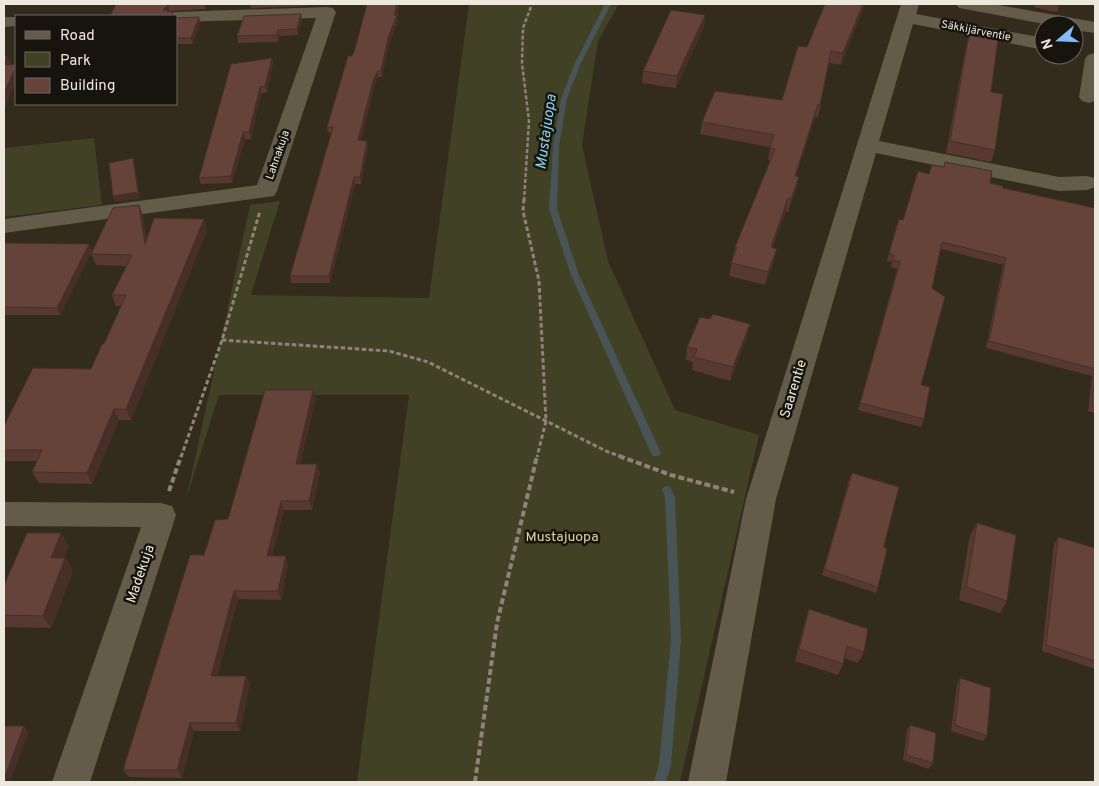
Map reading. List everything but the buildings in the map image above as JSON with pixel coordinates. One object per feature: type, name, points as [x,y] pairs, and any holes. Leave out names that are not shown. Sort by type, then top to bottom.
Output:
[{"type":"street","points":[[965,4],[1095,28]]},
{"type":"street","name":"Säkkijärventie","points":[[909,11],[1034,42]]},
{"type":"street","name":"Saarentie","points":[[707,782],[761,499],[909,11]]},
{"type":"street","name":"Lahnakuja","points":[[4,226],[266,191],[327,12],[178,17]]},
{"type":"street","points":[[1089,97],[1091,55]]},
{"type":"street","points":[[869,145],[1059,184],[1087,183]]},
{"type":"street","points":[[4,514],[161,515]]},
{"type":"street","name":"Madekuja","points":[[71,782],[161,515]]},
{"type":"path","points":[[475,782],[498,623],[546,421],[539,282],[523,211],[529,121],[522,63],[524,28],[532,4]]},
{"type":"path","points":[[161,515],[222,340],[266,191]]},
{"type":"path","points":[[222,340],[389,351],[428,362],[608,452],[671,475],[761,499]]},
{"type":"green space","name":"Mustajuopa","points":[[469,4],[619,4],[598,41],[582,145],[608,261],[675,410],[759,435],[680,782],[357,782],[409,395],[219,395],[186,500],[250,205],[280,201],[251,295],[429,298]]},
{"type":"green space","points":[[94,138],[102,205],[4,217],[4,148]]},
{"type":"waterway","name":"Mustajuopa","points":[[608,4],[577,65],[564,99],[556,146],[553,209],[575,275],[656,453]]},
{"type":"waterway","name":"Mustajuopa","points":[[660,782],[665,765],[676,640],[670,497],[667,490]]}]
